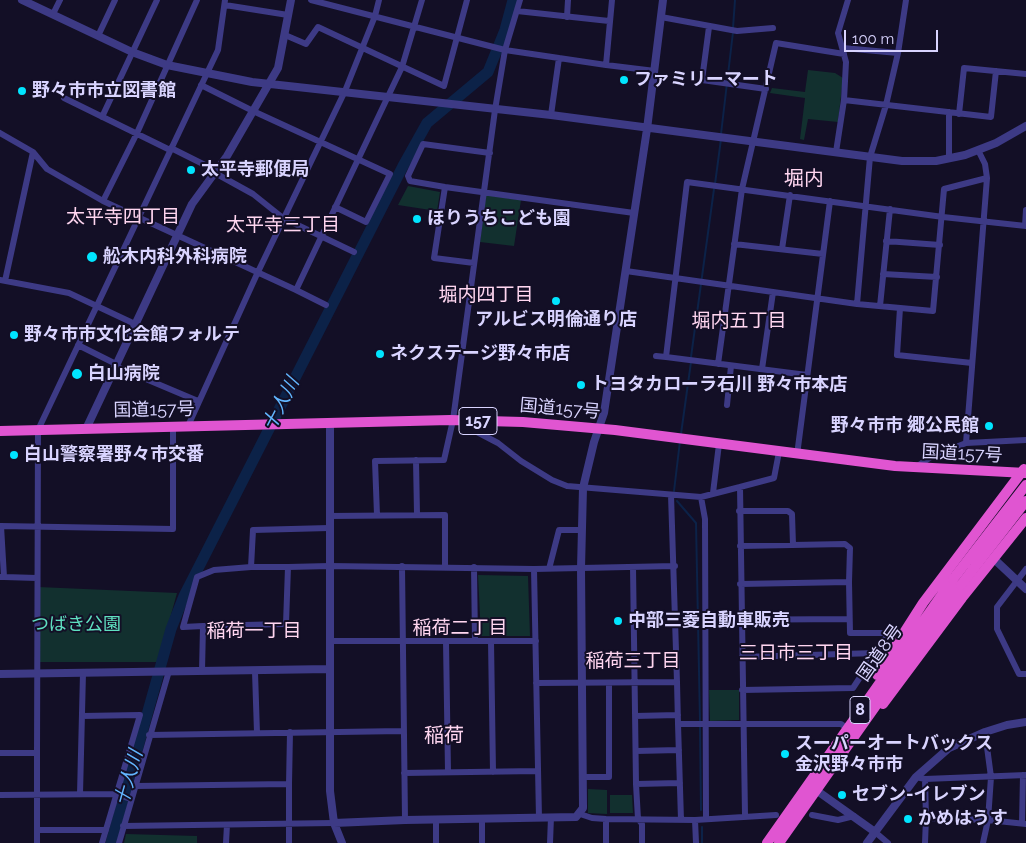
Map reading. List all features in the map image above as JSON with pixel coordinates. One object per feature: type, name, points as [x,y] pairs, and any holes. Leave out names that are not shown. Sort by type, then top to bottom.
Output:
[{"type":"highway","name":"国道157号","points":[[0,431],[272,423],[476,420],[600,429],[797,455],[915,468],[1024,471]]},
{"type":"highway","points":[[849,725],[893,648],[968,541],[1024,471]]},
{"type":"highway","name":"国道8号","points":[[767,843],[849,725],[957,582],[1026,486]]},
{"type":"highway","name":"国道8号","points":[[779,843],[957,582],[1026,501]]},
{"type":"highway","points":[[836,762],[1026,518]]},
{"type":"street","points":[[22,0],[132,52],[167,65],[252,82],[270,82],[495,110],[551,115],[647,129],[919,162],[949,159],[978,150],[1026,126]]},
{"type":"street","points":[[53,14],[60,0]]},
{"type":"street","points":[[98,36],[116,0]]},
{"type":"street","points":[[102,117],[157,0]]},
{"type":"street","points":[[103,201],[137,133],[197,0]]},
{"type":"street","points":[[86,429],[192,204],[216,172],[280,65],[291,0]]},
{"type":"street","points":[[311,0],[340,4],[375,16],[501,49],[655,71]]},
{"type":"street","points":[[188,426],[283,218],[345,91],[375,16],[379,0]]},
{"type":"street","points":[[296,290],[389,97],[402,67],[422,0]]},
{"type":"street","points":[[285,35],[306,44],[318,27],[444,86],[467,0]]},
{"type":"street","points":[[376,515],[375,461],[444,460],[453,420],[490,153],[501,49],[520,0]]},
{"type":"street","points":[[566,16],[568,0]]},
{"type":"street","points":[[606,65],[612,0]]},
{"type":"street","points":[[123,826],[539,818],[576,817],[580,814],[583,808],[584,777],[581,568],[583,488],[594,442],[604,413],[647,129],[663,0]]},
{"type":"street","points":[[836,152],[844,100],[846,62],[838,33],[848,0]]},
{"type":"street","points":[[857,304],[870,157],[886,105],[898,52],[906,0]]},
{"type":"street","points":[[38,843],[36,673],[38,430],[218,50],[225,2],[288,15]]},
{"type":"street","points":[[517,11],[610,21]]},
{"type":"street","points":[[661,17],[737,31],[773,28]]},
{"type":"street","points":[[709,27],[702,80],[766,89]]},
{"type":"street","points":[[718,364],[742,189],[776,43],[843,51],[898,52]]},
{"type":"street","points":[[551,115],[559,58]]},
{"type":"street","points":[[959,114],[964,68],[1026,74]]},
{"type":"street","points":[[844,100],[991,117],[996,71]]},
{"type":"street","points":[[201,85],[390,174],[366,222],[335,207]]},
{"type":"street","points":[[64,98],[216,172],[253,194],[283,218],[354,252]]},
{"type":"street","points":[[949,112],[949,159]]},
{"type":"street","points":[[0,133],[33,152],[47,170],[103,201],[326,305]]},
{"type":"street","points":[[490,153],[423,144],[408,176],[410,181],[445,187],[634,214]]},
{"type":"street","points":[[966,443],[987,178],[985,164],[978,150]]},
{"type":"street","points":[[33,152],[2,280],[70,293],[97,304],[134,324]]},
{"type":"street","points":[[626,271],[857,304],[934,311],[944,189],[987,178]]},
{"type":"street","points":[[666,357],[687,182],[830,200],[943,217],[1025,226],[1026,210]]},
{"type":"street","points":[[445,187],[434,258],[474,264]]},
{"type":"street","points":[[782,249],[790,195]]},
{"type":"street","points":[[797,455],[830,200]]},
{"type":"street","points":[[880,306],[890,209]]},
{"type":"street","points":[[886,241],[940,245]]},
{"type":"street","points":[[734,244],[823,254]]},
{"type":"street","points":[[883,274],[937,277]]},
{"type":"street","points":[[762,369],[773,292]]},
{"type":"street","points":[[900,308],[897,355],[972,362]]},
{"type":"street","points":[[78,345],[116,365],[198,401]]},
{"type":"street","points":[[656,356],[807,375]]},
{"type":"street","points":[[727,405],[731,366]]},
{"type":"street","points":[[476,420],[476,431],[498,443],[521,462],[552,480],[567,486],[583,488],[701,497],[774,478],[779,452]]},
{"type":"street","points":[[330,422],[330,791],[334,823],[342,843]]},
{"type":"street","points":[[37,578],[2,577],[1,526],[173,529],[173,426]]},
{"type":"street","points":[[915,468],[931,457],[966,443],[1026,440]]},
{"type":"street","points":[[713,493],[719,444]]},
{"type":"street","points":[[416,460],[417,514]]},
{"type":"street","points":[[740,487],[745,815]]},
{"type":"street","points":[[671,494],[675,566],[681,820]]},
{"type":"street","points":[[701,497],[705,519],[706,817]]},
{"type":"street","points":[[739,511],[788,511],[792,514],[793,545]]},
{"type":"street","points":[[329,516],[446,515],[445,567]]},
{"type":"street","points":[[251,567],[253,530],[329,528]]},
{"type":"street","points":[[549,569],[559,530],[581,530]]},
{"type":"street","points":[[968,541],[993,558],[1026,589]]},
{"type":"street","points":[[740,546],[845,544],[850,548],[850,633],[889,633],[853,688],[742,690]]},
{"type":"street","points":[[288,567],[286,624],[183,628],[197,577],[214,570],[251,567],[330,566],[549,569],[675,566]]},
{"type":"street","points":[[402,566],[402,731],[405,820]]},
{"type":"street","points":[[474,567],[475,640]]},
{"type":"street","points":[[633,567],[636,784],[638,819],[642,824],[642,843]]},
{"type":"street","points":[[534,569],[539,818]]},
{"type":"street","points":[[1026,569],[997,607],[997,629],[1018,674],[1026,674]]},
{"type":"street","points":[[740,584],[849,582]]},
{"type":"street","points":[[705,620],[849,619]]},
{"type":"street","points":[[202,671],[203,626]]},
{"type":"street","points":[[331,641],[536,641]]},
{"type":"street","points":[[446,641],[448,772]]},
{"type":"street","points":[[491,641],[493,772]]},
{"type":"street","points":[[742,657],[876,653]]},
{"type":"street","points":[[0,674],[256,672],[330,669]]},
{"type":"street","points":[[118,843],[130,799],[136,786],[167,672]]},
{"type":"street","points":[[256,672],[257,733]]},
{"type":"street","points":[[80,794],[83,673]]},
{"type":"street","points":[[536,683],[677,682]]},
{"type":"street","points":[[584,777],[609,777],[609,683]]},
{"type":"street","points":[[82,716],[140,715],[118,795],[102,843]]},
{"type":"street","points":[[635,716],[678,715]]},
{"type":"street","points":[[867,843],[916,777],[949,748],[985,732],[1007,725],[1026,722]]},
{"type":"street","points":[[678,724],[849,725]]},
{"type":"street","points":[[149,735],[402,731]]},
{"type":"street","points":[[289,843],[290,732]]},
{"type":"street","points":[[984,843],[988,820],[990,777],[985,732]]},
{"type":"street","points":[[636,750],[679,750]]},
{"type":"street","points":[[0,753],[37,753]]},
{"type":"street","points":[[404,773],[537,771]]},
{"type":"street","points":[[916,777],[925,779],[1024,775],[1024,824],[988,820],[926,818]]},
{"type":"street","points":[[925,779],[925,843]]},
{"type":"street","points":[[636,784],[680,783]]},
{"type":"street","points":[[136,786],[289,784]]},
{"type":"street","points":[[816,790],[854,816],[888,843]]},
{"type":"street","points":[[0,795],[118,795],[130,799]]},
{"type":"street","points":[[580,814],[592,818],[606,819],[681,820],[695,820],[706,817],[776,815]]},
{"type":"street","points":[[812,815],[838,820],[854,816]]},
{"type":"street","points":[[550,843],[551,817]]},
{"type":"street","points":[[482,819],[482,843]]},
{"type":"street","points":[[606,819],[606,843]]},
{"type":"street","points":[[436,820],[436,843]]},
{"type":"street","points":[[695,820],[696,843]]},
{"type":"street","points":[[226,825],[226,843]]},
{"type":"street","points":[[38,830],[106,830]]},
{"type":"green space","points":[[808,70],[835,73],[843,78],[838,122],[808,119],[804,140],[800,139],[805,98],[770,93],[772,88],[805,92]]},
{"type":"green space","points":[[408,186],[440,192],[437,211],[398,205]]},
{"type":"green space","points":[[486,195],[521,200],[514,246],[480,242]]},
{"type":"green space","points":[[478,575],[528,576],[530,636],[481,636]]},
{"type":"green space","name":"つばき公園","points":[[38,587],[177,593],[158,662],[39,662]]},
{"type":"green space","points":[[709,690],[739,690],[739,720],[710,721]]},
{"type":"green space","points":[[588,789],[607,790],[607,814],[588,813]]},
{"type":"green space","points":[[610,795],[632,795],[633,813],[610,813]]},
{"type":"green space","points":[[126,834],[197,836],[197,843],[124,843]]},
{"type":"waterway","name":"十人川","points":[[111,843],[171,629],[184,596],[403,166],[427,123],[488,72],[505,30],[513,0]]},
{"type":"waterway","points":[[733,28],[735,0]]},
{"type":"waterway","points":[[721,134],[733,32]]},
{"type":"waterway","points":[[715,184],[721,139]]},
{"type":"waterway","points":[[691,357],[714,189]]},
{"type":"waterway","points":[[681,434],[691,362]]},
{"type":"waterway","points":[[674,491],[680,441]]},
{"type":"waterway","points":[[677,501],[696,523],[700,721]]},
{"type":"waterway","points":[[700,727],[701,810]]},
{"type":"waterway","points":[[702,827],[702,843]]},
{"type":"place","name":"ファミリーマート","points":[[624,80]]},
{"type":"place","name":"野々市市立図書館","points":[[22,91]]},
{"type":"place","name":"太平寺郵便局","points":[[191,170]]},
{"type":"place","name":"ほりうちこども園","points":[[417,219]]},
{"type":"place","name":"舩木内科外科病院","points":[[92,257]]},
{"type":"place","name":"アルビス明倫通り店","points":[[556,301]]},
{"type":"place","name":"野々市市文化会館フォルテ","points":[[14,335]]},
{"type":"place","name":"ネクステージ野々市店","points":[[380,354]]},
{"type":"place","name":"白山病院","points":[[77,374]]},
{"type":"place","name":"トヨタカローラ石川 野々市本店","points":[[581,385]]},
{"type":"place","name":"野々市市 郷公民館","points":[[989,426]]},
{"type":"place","name":"白山警察署野々市交番","points":[[14,455]]},
{"type":"place","name":"中部三菱自動車販売","points":[[618,621]]},
{"type":"place","name":"スーパーオートバックス 金沢野々市市","points":[[785,754]]},
{"type":"place","name":"セブン-イレブン","points":[[842,795]]},
{"type":"place","name":"かめはうす","points":[[908,819]]},
{"type":"district","name":"堀内","points":[[804,179]]},
{"type":"district","name":"太平寺四丁目","points":[[123,217]]},
{"type":"district","name":"太平寺三丁目","points":[[283,225]]},
{"type":"district","name":"堀内四丁目","points":[[486,295]]},
{"type":"district","name":"堀内五丁目","points":[[739,321]]},
{"type":"district","name":"稲荷二丁目","points":[[460,628]]},
{"type":"district","name":"稲荷一丁目","points":[[254,631]]},
{"type":"district","name":"三日市三丁目","points":[[796,653]]},
{"type":"district","name":"稲荷三丁目","points":[[633,661]]},
{"type":"district","name":"稲荷","points":[[444,736]]}]
